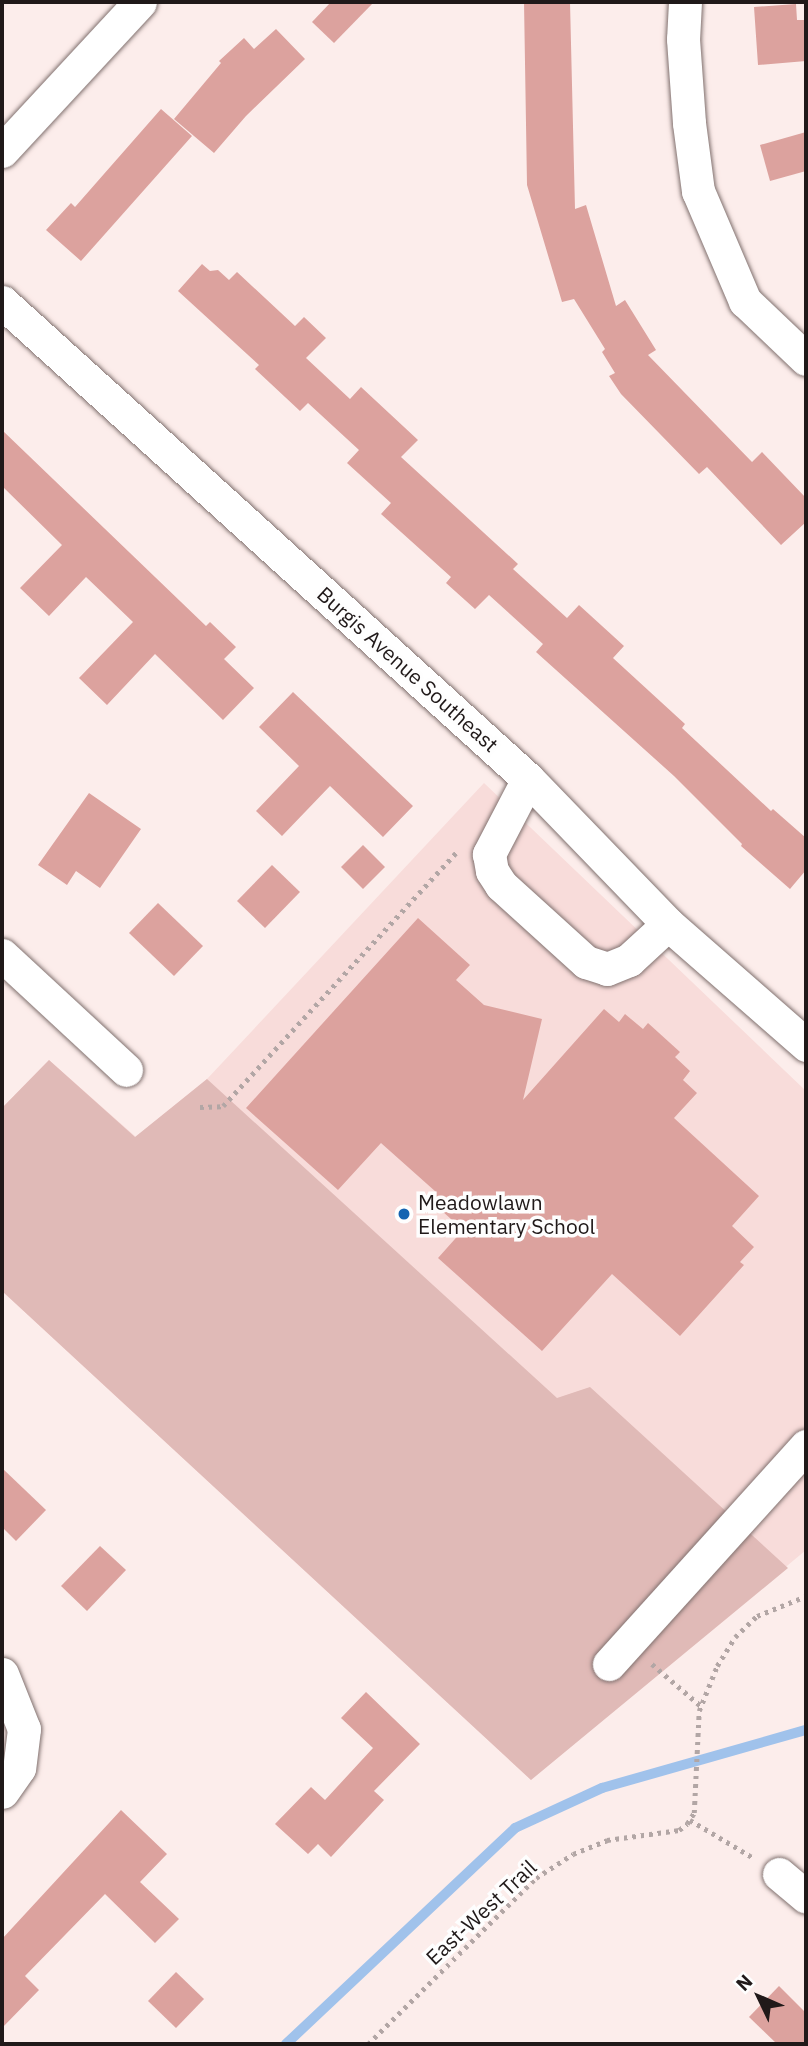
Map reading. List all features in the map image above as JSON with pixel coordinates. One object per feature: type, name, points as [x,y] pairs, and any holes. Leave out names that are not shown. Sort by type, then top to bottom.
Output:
[{"type":"street","points":[[2,151],[140,2]]},
{"type":"street","points":[[685,2],[684,39],[689,123],[698,191],[746,301],[806,359]]},
{"type":"street","name":"Burgis Avenue Southeast","points":[[2,302],[528,779],[668,924],[806,1045]]},
{"type":"street","points":[[528,779],[489,854],[492,871],[501,885],[586,962],[607,969],[629,960],[668,924]]},
{"type":"street","points":[[2,955],[127,1070]]},
{"type":"street","points":[[619,1653],[806,1446]]},
{"type":"street","points":[[2,1674],[24,1729],[19,1768],[2,1792]]},
{"type":"street","points":[[779,1874],[806,1897]]},
{"type":"path","points":[[200,1107],[223,1106],[461,847]]},
{"type":"path","points":[[779,1874],[690,1820],[695,1801],[700,1709],[717,1666],[735,1637],[757,1616],[806,1596]]},
{"type":"path","points":[[619,1653],[700,1709]]},
{"type":"path","name":"East-West Trail","points":[[368,2044],[536,1878],[573,1854],[607,1840],[679,1830],[690,1820]]},
{"type":"shaded area","name":"Meadowlawn Elementary School","points":[[484,783],[806,1091],[806,1550],[531,1780],[2,1291],[2,1108],[49,1060],[136,1137],[207,1079]]},
{"type":"shaded area","points":[[49,1060],[135,1137],[207,1079],[557,1398],[590,1387],[788,1568],[531,1780],[2,1291],[2,1108]]},
{"type":"building","points":[[331,2],[374,2],[334,43],[312,22]]},
{"type":"building","points":[[524,2],[570,2],[575,209],[586,205],[616,306],[625,300],[656,350],[648,355],[752,462],[762,452],[806,498],[806,522],[781,545],[707,467],[699,474],[621,394],[609,376],[615,373],[602,352],[605,349],[574,299],[562,302],[527,185]]},
{"type":"building","points":[[796,4],[797,20],[806,20],[806,61],[758,65],[754,7]]},
{"type":"building","points":[[276,29],[305,59],[246,116],[214,153],[174,119],[221,63],[219,61],[244,38],[254,49]]},
{"type":"building","points":[[161,109],[192,136],[81,261],[46,230],[71,203],[75,207]]},
{"type":"building","points":[[806,132],[806,171],[770,181],[760,145]]},
{"type":"building","points":[[202,264],[210,271],[218,270],[229,280],[237,272],[295,326],[304,317],[326,338],[306,358],[350,399],[361,387],[418,440],[401,457],[518,564],[513,569],[567,618],[579,605],[624,646],[613,658],[685,724],[682,728],[771,811],[773,809],[806,838],[806,870],[790,889],[741,846],[742,844],[674,776],[536,652],[543,644],[489,595],[475,609],[446,583],[451,577],[381,514],[391,503],[347,463],[359,450],[308,403],[300,411],[255,369],[259,365],[178,291]]},
{"type":"building","points":[[2,430],[206,626],[210,622],[236,647],[224,659],[254,688],[223,720],[155,654],[107,705],[79,678],[133,622],[86,577],[49,616],[20,588],[62,545],[2,486]]},
{"type":"building","points":[[293,692],[413,806],[383,837],[330,786],[282,836],[256,811],[299,766],[259,727]]},
{"type":"building","points":[[89,793],[141,829],[100,888],[76,871],[67,885],[38,865]]},
{"type":"building","points":[[363,845],[385,867],[363,889],[341,867]]},
{"type":"building","points":[[272,865],[300,892],[265,928],[237,901]]},
{"type":"building","points":[[158,903],[203,946],[174,976],[129,933]]},
{"type":"building","points":[[418,918],[470,965],[456,980],[484,1005],[542,1019],[523,1100],[604,1009],[619,1022],[625,1014],[643,1029],[648,1023],[680,1052],[675,1057],[690,1071],[683,1080],[697,1093],[674,1118],[759,1196],[732,1226],[754,1247],[740,1262],[744,1265],[680,1336],[612,1274],[542,1351],[438,1258],[463,1230],[430,1200],[436,1192],[381,1143],[338,1190],[246,1108]]},
{"type":"building","points":[[2,1468],[46,1510],[16,1541],[2,1527]]},
{"type":"building","points":[[100,1546],[126,1570],[87,1611],[61,1586]]},
{"type":"building","points":[[366,1692],[420,1744],[374,1791],[384,1800],[331,1857],[318,1844],[308,1854],[275,1824],[311,1787],[325,1800],[373,1748],[341,1718]]},
{"type":"building","points":[[121,1810],[167,1854],[140,1882],[179,1919],[155,1943],[105,1894],[25,1976],[39,1990],[2,2028],[2,1939]]},
{"type":"building","points":[[176,1972],[204,1999],[176,2028],[148,2001]]},
{"type":"building","points":[[779,1986],[806,2013],[806,2044],[777,2044],[749,2017]]},
{"type":"waterway","points":[[286,2044],[515,1828],[602,1788],[806,1730]]},
{"type":"place","name":"Meadowlawn Elementary School","points":[[404,1214]]}]
